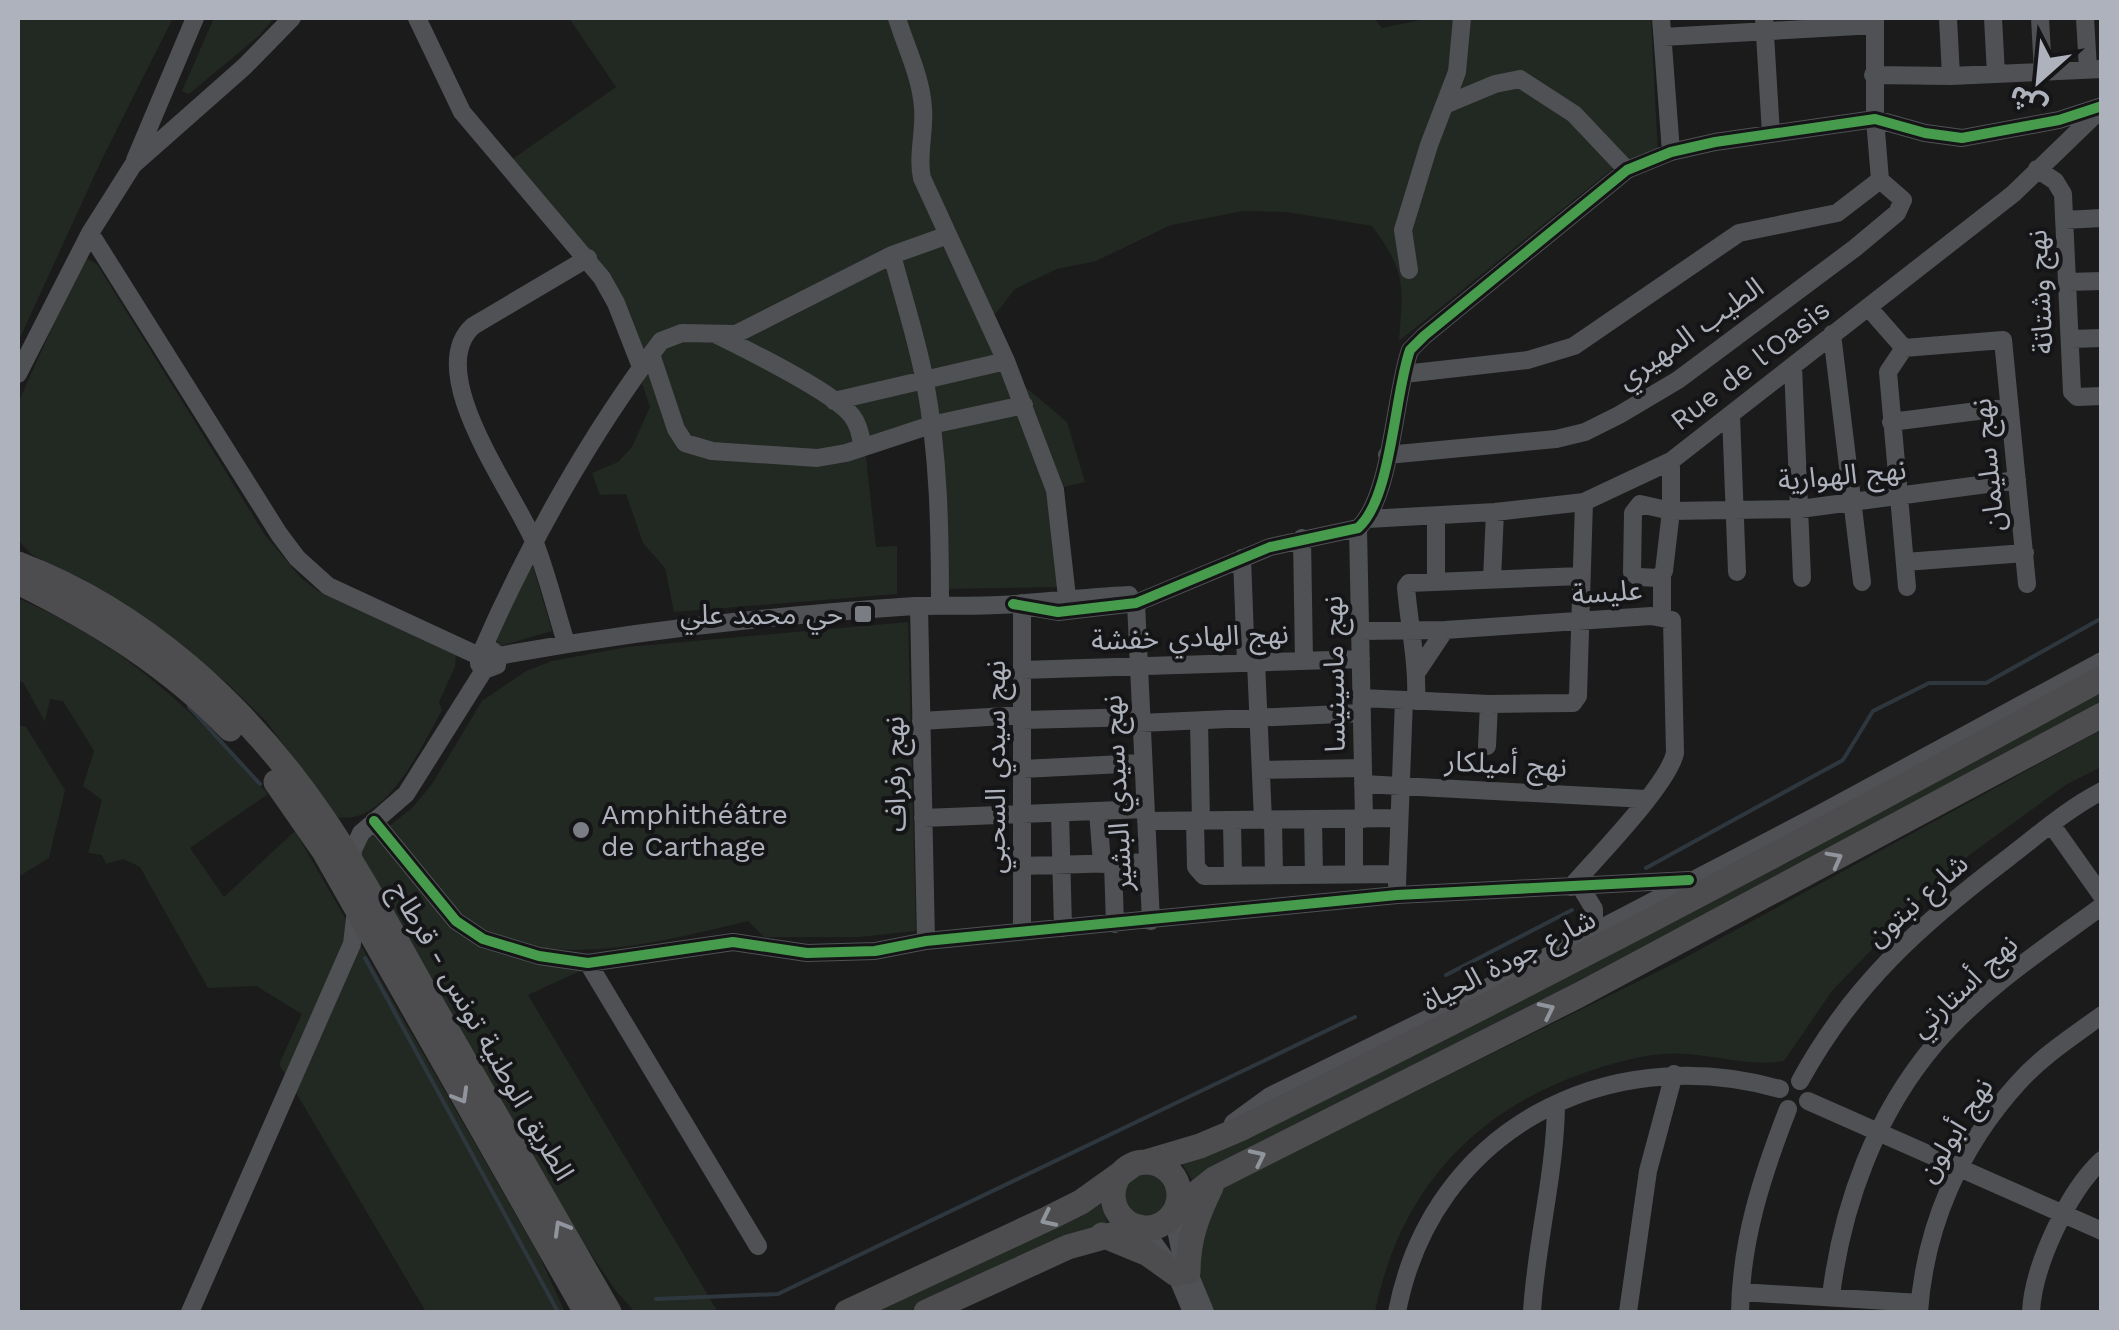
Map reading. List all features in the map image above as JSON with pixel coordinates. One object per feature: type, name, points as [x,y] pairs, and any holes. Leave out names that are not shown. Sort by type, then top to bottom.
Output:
[{"type":"highway","points":[[18,550],[49,578]]},
{"type":"highway","name":"الطريق الوطنية تونس - قرطاج","points":[[18,578],[49,578],[128,622],[217,690],[286,767],[352,866],[582,1299]]},
{"type":"highway","name":"الطريق الوطنية تونس - قرطاج","points":[[18,578],[116,636],[207,704],[272,777],[324,851],[582,1299],[609,1312]]},
{"type":"highway","name":"شارع جودة الحياة","points":[[846,1312],[1049,1218],[1138,1165],[1200,1146],[1539,980],[1786,851],[2102,678]]},
{"type":"highway","points":[[926,1312],[1068,1247],[1102,1235],[1154,1227],[1214,1179],[1578,995],[2102,716]]},
{"type":"highway","points":[[1142,1228],[1123,1218],[1114,1200],[1117,1181],[1138,1165],[1164,1168],[1176,1182],[1179,1200],[1174,1212]]},
{"type":"highway","points":[[1102,1235],[1182,1273],[1194,1224],[1214,1179]]},
{"type":"highway","points":[[582,1299],[626,1312]]},
{"type":"street","points":[[18,374],[90,232],[133,165],[195,18]]},
{"type":"street","points":[[133,165],[244,67],[292,18]]},
{"type":"street","points":[[416,18],[462,112],[588,258],[616,303],[685,443],[725,453],[817,458],[931,425],[1024,405]]},
{"type":"street","points":[[897,18],[921,90],[922,178],[1006,361],[1055,490],[1067,597]]},
{"type":"street","points":[[1408,270],[1403,230],[1432,134],[1458,72],[1462,18]]},
{"type":"street","points":[[1948,18],[1951,76]]},
{"type":"street","points":[[1994,18],[1996,74]]},
{"type":"street","points":[[2040,18],[2043,72]]},
{"type":"street","points":[[1874,76],[2095,69],[2085,18]]},
{"type":"street","points":[[1404,374],[1528,360],[1574,346],[1739,234],[1837,214],[1880,180],[1875,120],[1875,21],[1662,27],[1672,152]]},
{"type":"street","points":[[1765,24],[1771,134]]},
{"type":"street","points":[[1447,104],[1495,84],[1520,79],[1574,114],[1626,170]]},
{"type":"street","points":[[1875,120],[1962,138],[2059,120],[2102,107]]},
{"type":"street","name":"Rue de l'Oasis","points":[[1154,593],[1242,558],[1363,523],[1584,502],[1671,461],[2013,194],[2102,107]]},
{"type":"street","name":"نهج ماسينيسا","points":[[1354,874],[1363,776],[1363,523],[1381,482],[1410,350],[1626,170],[1672,152],[1875,120]]},
{"type":"street","name":"نهج وشتاتة","points":[[2037,169],[2060,187],[2073,395],[2102,396]]},
{"type":"street","name":"الطيب المهيري","points":[[1387,455],[1556,439],[1585,432],[1619,415],[1678,380],[1897,213],[1903,200],[1880,180]]},
{"type":"street","points":[[2064,220],[2102,218]]},
{"type":"street","points":[[90,232],[278,534],[297,558],[328,586],[485,659],[623,634],[919,606],[1019,604],[1067,597],[1154,593]]},
{"type":"street","points":[[352,866],[355,846],[370,824],[406,794],[485,659],[516,576],[584,456],[661,340],[673,335],[716,335],[744,330],[892,255],[948,235]]},
{"type":"street","points":[[892,255],[925,382],[931,425],[940,524],[940,606]]},
{"type":"street","points":[[566,644],[535,544],[474,424],[458,376],[459,347],[473,326],[588,258]]},
{"type":"street","points":[[2068,282],[2102,281]]},
{"type":"street","points":[[1868,306],[1904,348],[1888,372],[1907,588]]},
{"type":"street","points":[[1832,334],[1862,582]]},
{"type":"street","points":[[716,335],[834,401],[851,414],[862,446]]},
{"type":"street","points":[[2071,339],[2102,338]]},
{"type":"street","name":"نهج سليمان","points":[[1904,348],[2003,340],[2027,584]]},
{"type":"street","points":[[834,401],[1006,361]]},
{"type":"street","points":[[1793,366],[1802,578]]},
{"type":"street","points":[[1892,422],[2009,407]]},
{"type":"street","points":[[1732,415],[1737,572]]},
{"type":"street","points":[[1662,616],[1671,461]]},
{"type":"street","name":"نهج الهوارية","points":[[1662,576],[1634,574],[1633,513],[1640,504],[1671,511],[1800,509],[2016,480]]},
{"type":"street","points":[[921,722],[1258,718],[1410,700],[1568,705],[1578,696],[1584,502]]},
{"type":"street","points":[[1492,579],[1495,512]]},
{"type":"street","points":[[1436,516],[1436,580]]},
{"type":"street","points":[[1302,538],[1304,661]]},
{"type":"street","points":[[1905,562],[2025,553]]},
{"type":"street","points":[[1242,558],[1260,770],[1274,875]]},
{"type":"street","points":[[1418,672],[1409,630],[1407,586],[1411,582],[1582,576]]},
{"type":"street","points":[[1019,604],[1058,612],[1109,608],[1136,603],[1154,593]]},
{"type":"street","name":"نهج سيدي البشير","points":[[1136,603],[1152,921]]},
{"type":"street","name":"نهج سيدي السحبي","points":[[1019,604],[1022,932]]},
{"type":"street","name":"نهج رفراف","points":[[919,606],[926,940]]},
{"type":"street","name":"عليسة","points":[[1360,631],[1445,630],[1662,616],[1674,624],[1676,754],[1668,774],[1576,886]]},
{"type":"street","points":[[1397,895],[1400,786],[1410,700],[1418,672],[1445,630]]},
{"type":"street","name":"نهج الهادي خفشة","points":[[1022,670],[1361,659]]},
{"type":"street","points":[[1200,1146],[1270,1096],[1816,816],[2102,661]]},
{"type":"street","points":[[1486,746],[1489,704]]},
{"type":"street","points":[[1199,720],[1196,867],[1204,876],[1397,874]]},
{"type":"street","points":[[1022,769],[1143,763]]},
{"type":"street","name":"نهج أميلكار","points":[[1260,770],[1363,776],[1400,786],[1646,799]]},
{"type":"street","name":"شارع نبتون","points":[[1800,1080],[1843,1010],[1887,961],[1968,889],[2051,824],[2102,792]]},
{"type":"street","points":[[923,818],[1098,811],[1198,821],[1399,818]]},
{"type":"street","points":[[1098,811],[1116,924]]},
{"type":"street","points":[[1060,813],[1063,928]]},
{"type":"street","points":[[323,818],[344,828],[370,824]]},
{"type":"street","points":[[1232,820],[1233,875]]},
{"type":"street","points":[[1313,820],[1314,874]]},
{"type":"street","points":[[370,824],[456,921],[482,939],[539,956],[588,962],[733,942],[807,952],[875,951],[926,940],[1397,895],[1689,880]]},
{"type":"street","points":[[2051,824],[2102,896]]},
{"type":"street","points":[[1022,866],[1148,862]]},
{"type":"street","points":[[1576,886],[1594,909],[1594,932]]},
{"type":"street","name":"نهج أستارتي","points":[[1831,1296],[1834,1266],[1853,1193],[1901,1093],[1936,1043],[1985,996],[2102,906]]},
{"type":"street","points":[[190,1312],[352,944],[356,910]]},
{"type":"street","points":[[588,962],[758,1246]]},
{"type":"street","name":"نهج أبولون","points":[[1919,1308],[1936,1218],[1977,1136],[2018,1082],[2102,1014]]},
{"type":"street","points":[[1396,1312],[1414,1251],[1444,1198],[1474,1160],[1516,1127],[1584,1090],[1611,1082],[1674,1074],[1740,1078],[1780,1088]]},
{"type":"street","points":[[1628,1312],[1648,1171],[1674,1074]]},
{"type":"street","points":[[1788,1080],[1800,1080],[1808,1089],[1808,1101],[1800,1109],[1788,1109],[1779,1100],[1780,1088],[1788,1080]]},
{"type":"street","points":[[1808,1101],[2102,1231]]},
{"type":"street","points":[[1532,1312],[1556,1106]]},
{"type":"street","points":[[1740,1312],[1746,1241],[1760,1182],[1788,1109]]},
{"type":"street","points":[[2031,1312],[2037,1278],[2062,1215],[2074,1191],[2102,1160]]},
{"type":"street","points":[[1174,1212],[1192,1312]]},
{"type":"street","points":[[1142,1228],[1182,1273],[1205,1312]]},
{"type":"street","points":[[1740,1292],[1831,1296],[1919,1308]]},
{"type":"shaded area","points":[[18,18],[173,18],[103,157],[18,342]]},
{"type":"shaded area","points":[[214,18],[274,18],[260,35],[189,94],[182,91]]},
{"type":"shaded area","points":[[569,18],[1374,18],[1382,28],[1430,18],[1651,18],[1658,154],[1622,161],[1399,341],[1400,281],[1392,256],[1372,226],[1287,212],[1243,211],[1171,225],[1096,261],[1057,269],[1015,289],[993,317],[1024,386],[1067,422],[1085,482],[1058,488],[1073,587],[941,589],[932,430],[865,449],[876,547],[897,546],[897,594],[674,612],[665,568],[643,543],[626,494],[600,495],[592,473],[618,462],[632,447],[650,407],[623,327],[608,296],[511,160],[616,87]]},
{"type":"shaded area","points":[[88,259],[97,264],[265,535],[301,578],[318,591],[456,655],[455,667],[439,702],[442,710],[424,743],[386,797],[355,817],[337,817],[266,721],[226,682],[135,612],[31,554],[18,540],[18,403],[82,261]]},
{"type":"shaded area","points":[[524,565],[533,566],[552,631],[500,646],[494,636]]},
{"type":"shaded area","points":[[18,598],[91,636],[154,681],[212,734],[268,794],[190,848],[224,897],[295,831],[538,1253],[565,1312],[426,1312],[279,1064],[302,1014],[256,986],[208,988],[140,867],[123,859],[106,864],[102,855],[88,853],[102,800],[83,786],[94,751],[63,701],[50,699],[45,722],[23,682],[18,681]]},
{"type":"shaded area","points":[[908,622],[916,931],[859,937],[764,937],[748,921],[602,949],[528,945],[494,934],[463,915],[389,826],[412,808],[432,784],[482,701],[526,671],[552,661],[627,647]]},
{"type":"shaded area","points":[[2101,681],[2101,703],[1666,940],[1193,1181],[1179,1159]]},
{"type":"shaded area","points":[[18,725],[26,727],[65,790],[49,858],[18,877]]},
{"type":"shaded area","points":[[2101,730],[2101,767],[2067,784],[1968,856],[1921,898],[1832,991],[1784,1061],[1754,1062],[1677,1053],[1653,1055],[1605,1066],[1546,1089],[1509,1109],[1476,1134],[1422,1194],[1386,1269],[1375,1312],[1210,1312],[1196,1262],[1219,1189],[1677,962]]},
{"type":"shaded area","points":[[373,833],[451,924],[580,971],[528,995],[718,1312],[635,1312],[616,1291],[573,1228],[359,861],[365,838]]},
{"type":"shaded area","points":[[1146,1170],[1164,1177],[1171,1195],[1164,1213],[1146,1220],[1128,1213],[1121,1195],[1128,1177]]},
{"type":"shaded area","points":[[1098,1199],[1109,1225],[1084,1231],[907,1312],[864,1312]]},
{"type":"waterway","points":[[1646,868],[1843,760],[1873,711],[1929,683],[1986,683],[2102,618]]},
{"type":"waterway","points":[[189,707],[260,784]]},
{"type":"waterway","points":[[1446,975],[1572,910]]},
{"type":"waterway","points":[[365,958],[558,1312]]},
{"type":"waterway","points":[[656,1299],[778,1294],[1355,1017]]},
{"type":"cycle path","points":[[1013,604],[1058,612],[1136,603],[1270,547],[1358,528],[1378,494],[1410,350],[1627,170],[1671,152],[1715,142],[1875,119],[1925,133],[1962,138],[2059,120],[2102,106]]},
{"type":"cycle path","points":[[374,821],[456,921],[483,939],[539,956],[588,963],[733,942],[807,953],[875,951],[926,941],[1397,895],[1689,880]]},
{"type":"place","name":"حي محمد علي","points":[[863,614]]},
{"type":"place","name":"Amphithéâtre de Carthage","points":[[581,830]]}]
